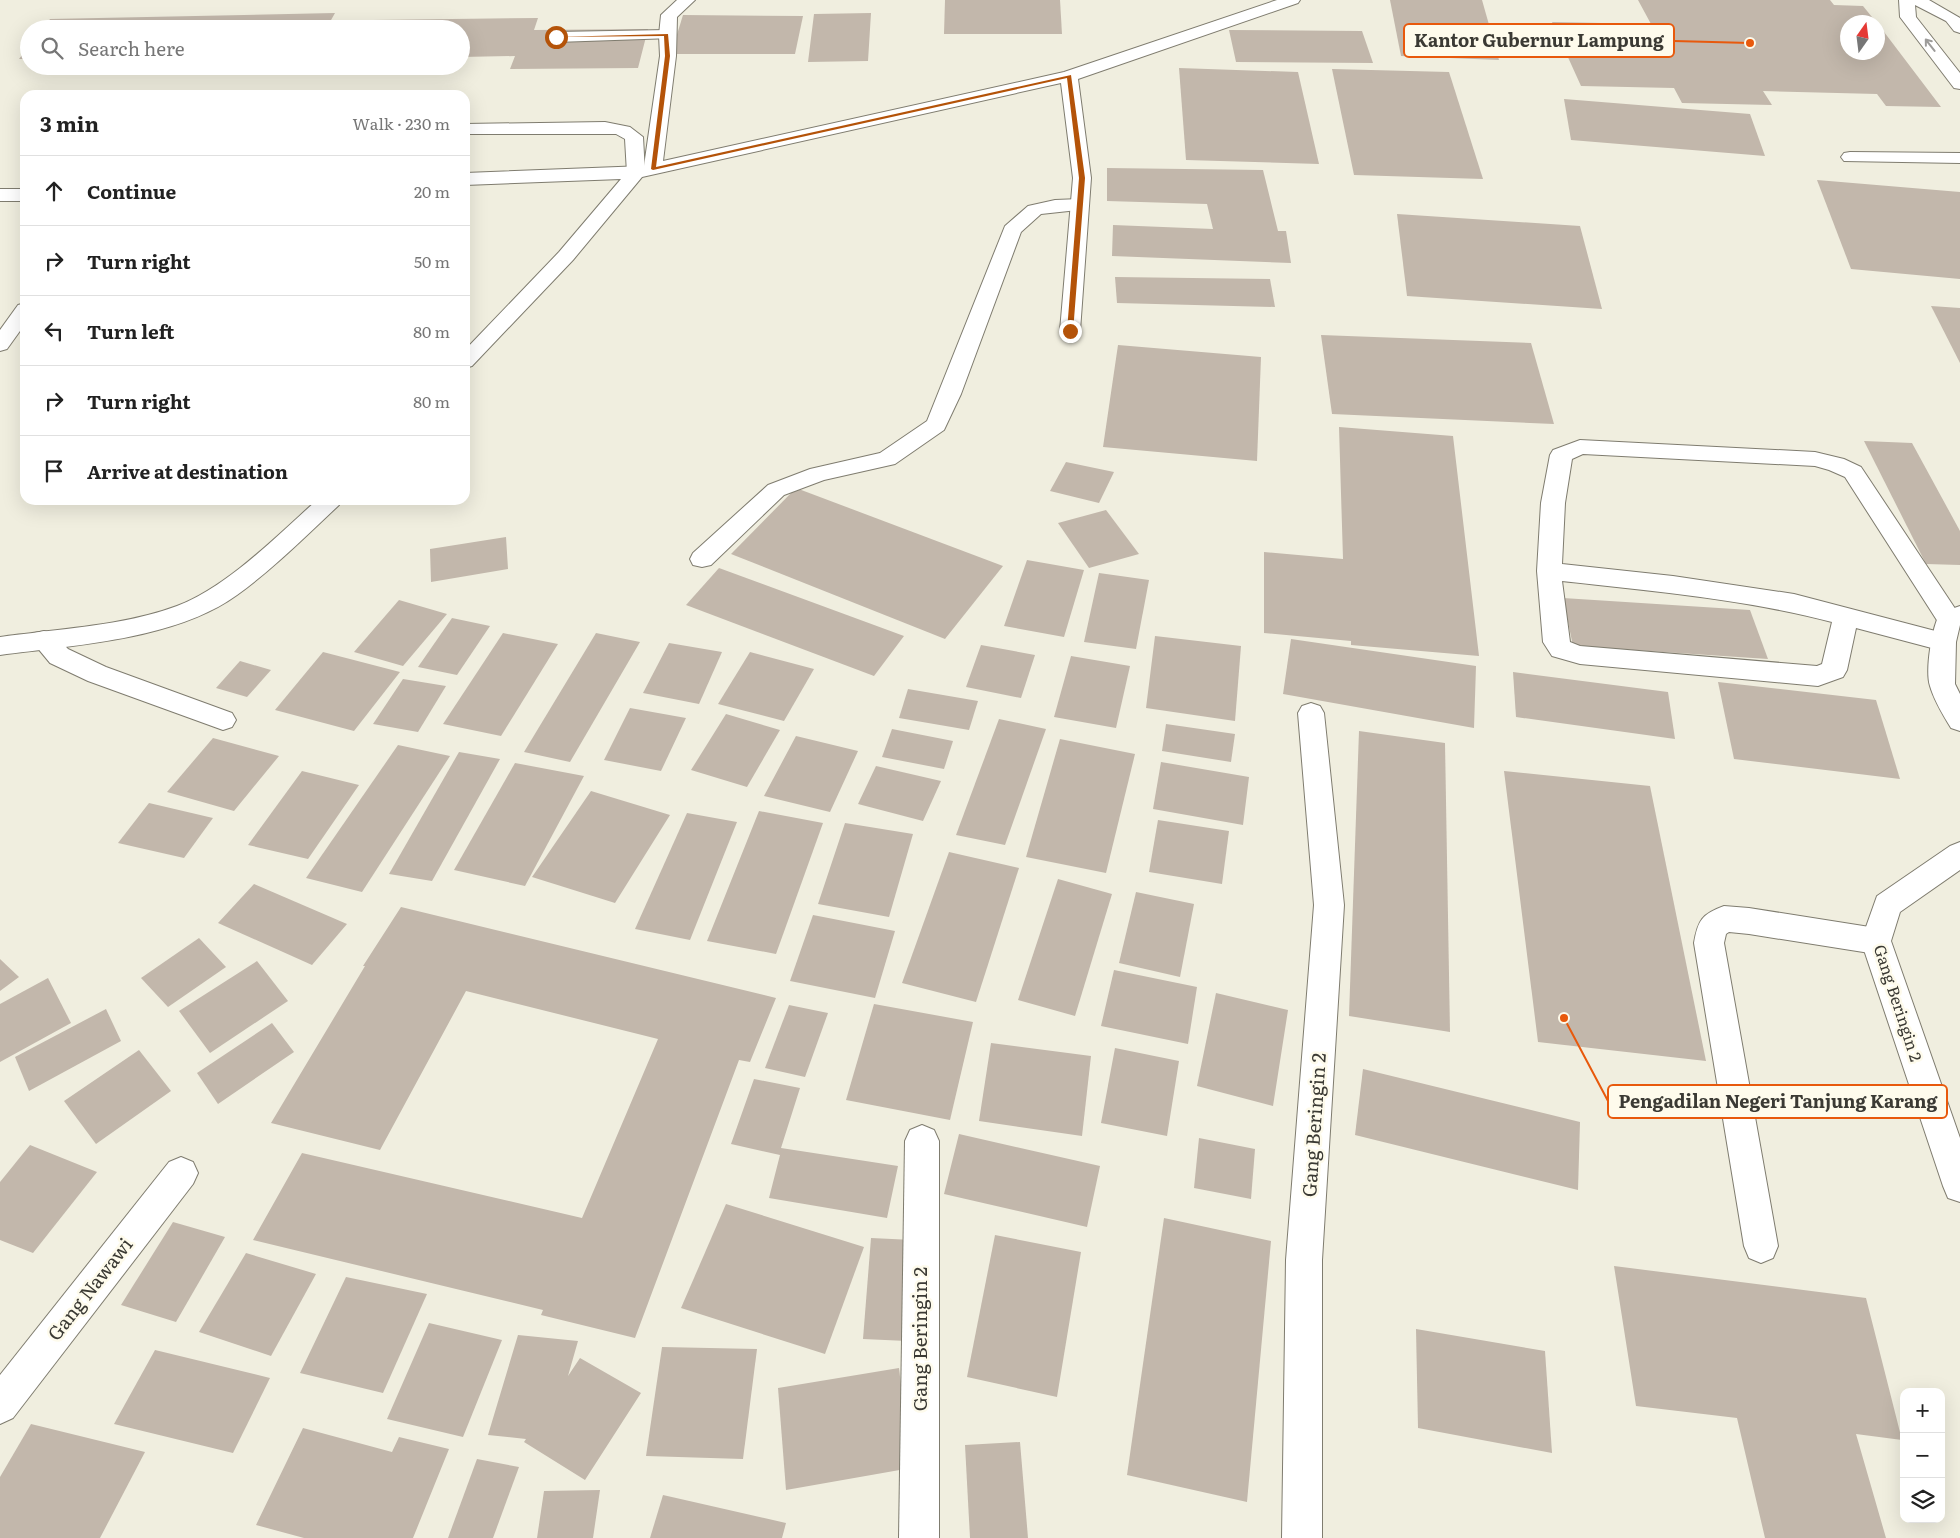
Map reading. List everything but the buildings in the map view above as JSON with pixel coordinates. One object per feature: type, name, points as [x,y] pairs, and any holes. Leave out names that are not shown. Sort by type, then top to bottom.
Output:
[{"type":"street","points":[[470,357],[645,171],[668,56],[666,35],[669,15],[687,0]]},
{"type":"street","points":[[470,179],[645,171],[1069,76],[1292,0]]},
{"type":"street","points":[[1907,0],[1908,17],[1960,84]]},
{"type":"street","points":[[1917,0],[1952,18],[1960,28]]},
{"type":"street","points":[[556,37],[666,35]]},
{"type":"street","points":[[1069,76],[1082,178],[1070,331]]},
{"type":"street","points":[[470,128],[619,128],[628,131],[634,137],[645,171]]},
{"type":"street","points":[[1850,157],[1960,158]]},
{"type":"street","points":[[0,195],[20,194]]},
{"type":"street","points":[[702,559],[776,490],[818,474],[887,459],[936,425],[950,394],[1012,230],[1035,210],[1055,206],[1080,205]]},
{"type":"street","points":[[0,345],[20,316]]},
{"type":"street","points":[[1846,616],[1834,670],[1818,676],[1580,655],[1561,649],[1556,642],[1549,571],[1553,503],[1562,455],[1580,447],[1815,458],[1853,472],[1951,625],[1942,684],[1960,721]]},
{"type":"street","points":[[0,646],[130,628],[186,612],[227,590],[284,544],[326,505]]},
{"type":"street","points":[[1549,571],[1794,603],[1846,616],[1951,625]]},
{"type":"street","points":[[44,640],[59,656],[97,674],[223,720]]},
{"type":"street","name":"Gang Beringin 2","points":[[1302,1538],[1304,1260],[1329,905],[1311,713]]},
{"type":"street","name":"Gang Beringin 2","points":[[1959,1183],[1876,941],[1886,905],[1960,854]]},
{"type":"street","points":[[1761,1246],[1709,943],[1712,927],[1724,919],[1749,921],[1876,941]]},
{"type":"street","name":"Gang Beringin 2","points":[[919,1538],[922,1141]]},
{"type":"street","name":"Gang Nawawi","points":[[0,1405],[180,1173]]},
{"type":"place","name":"Kantor Gubernur Lampung","points":[[1750,43]]},
{"type":"place","name":"Pengadilan Negeri Tanjung Karang","points":[[1564,1018]]},
{"type":"route","points":[[556,37],[666,35],[668,56],[653,169],[1069,76],[1082,178],[1070,331]]}]
